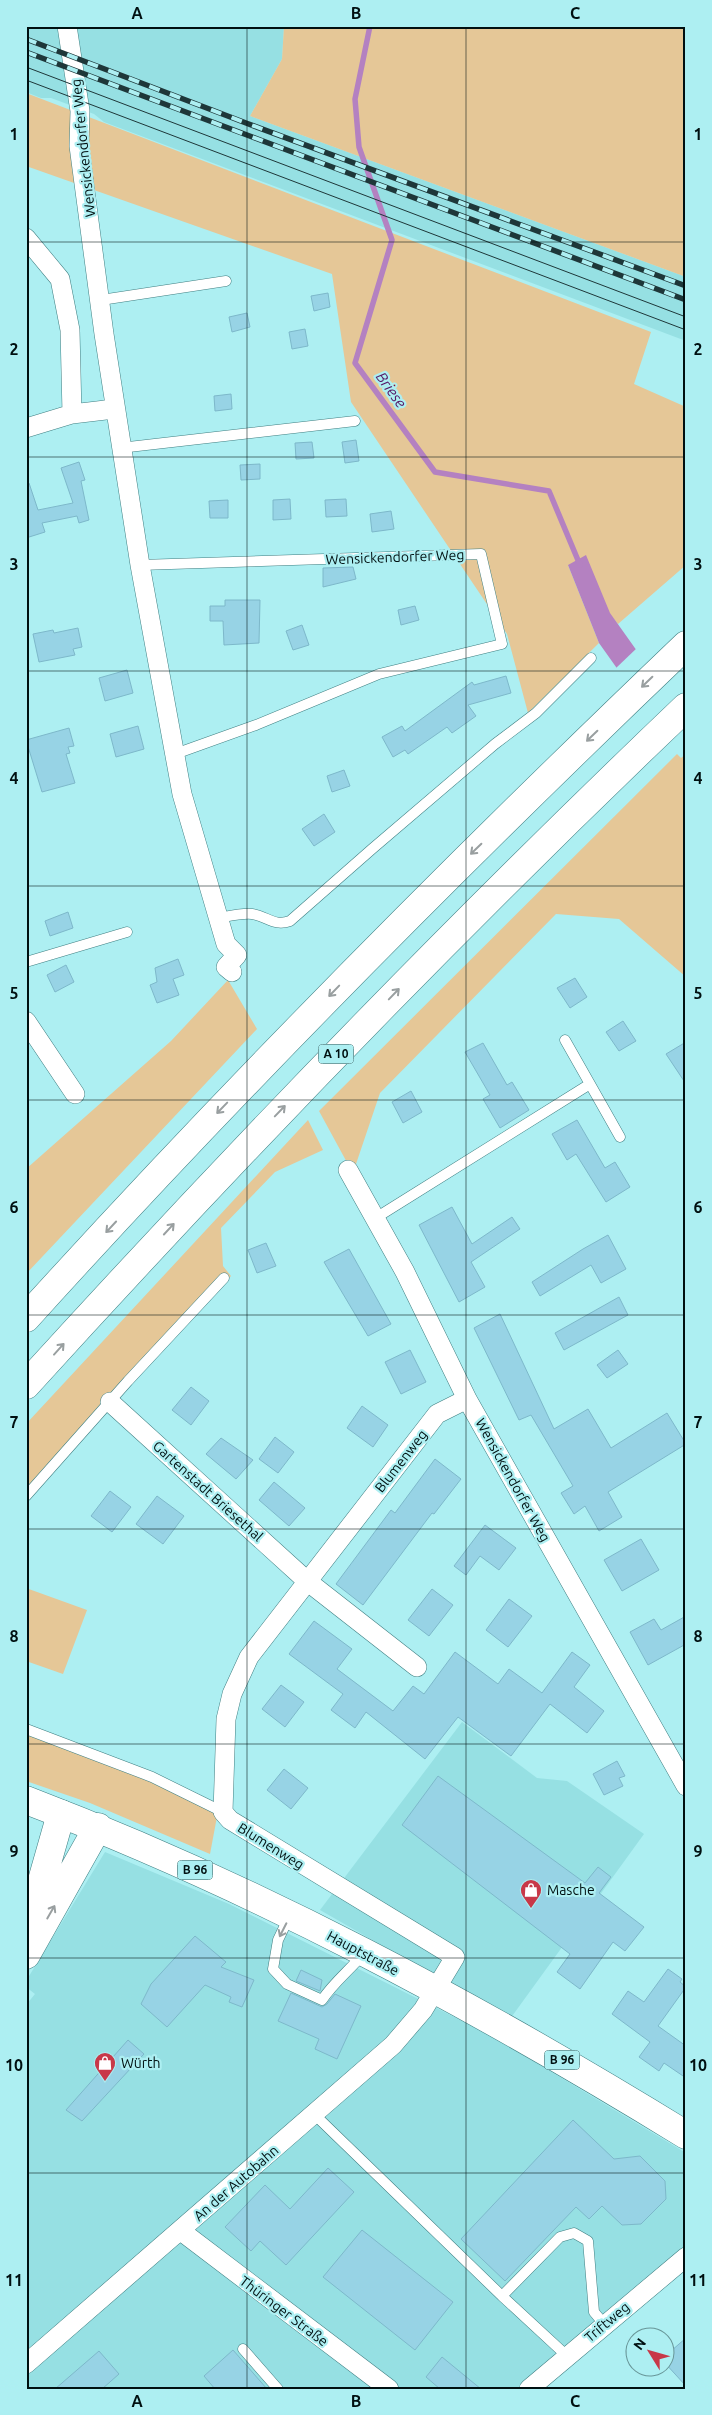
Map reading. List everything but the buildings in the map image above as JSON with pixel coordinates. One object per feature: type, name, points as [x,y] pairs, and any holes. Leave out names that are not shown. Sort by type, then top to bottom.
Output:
[{"type":"main road","points":[[26,1318],[298,1028],[405,919],[676,654]]},
{"type":"main road","name":"A 10","points":[[26,1385],[134,1266],[420,967],[686,707]]},
{"type":"main road","name":"Hauptstraße","points":[[26,1800],[98,1827],[212,1877],[290,1914],[607,2086],[686,2135]]},
{"type":"main road","points":[[26,1922],[41,1884],[61,1814]]},
{"type":"main road","points":[[26,1955],[98,1827]]},
{"type":"street","name":"Wensickendorfer Weg","points":[[67,26],[80,111],[79,146],[114,409],[140,565],[182,794],[226,944],[237,955],[226,967],[232,972]]},
{"type":"street","points":[[26,238],[60,279],[70,330],[72,414]]},
{"type":"street","points":[[26,428],[72,414],[114,409]]},
{"type":"street","points":[[26,1021],[74,1094]]},
{"type":"street","name":"Wensickendorfer Weg","points":[[348,1170],[405,1272],[467,1399],[686,1786]]},
{"type":"street","name":"Blumenweg","points":[[435,1991],[455,1957],[239,1827],[222,1812],[226,1720],[232,1694],[249,1657],[306,1581],[437,1414],[467,1399]]},
{"type":"street","name":"Gartenstadt Briesethal","points":[[110,1402],[306,1581]]},
{"type":"street","points":[[306,1581],[417,1667]]},
{"type":"street","name":"An der Autobahn","points":[[26,2364],[393,2045],[424,2010],[435,1991]]},
{"type":"street","name":"Thüringer Straße","points":[[181,2231],[389,2389]]},
{"type":"street","name":"Triftweg","points":[[529,2389],[686,2257]]},
{"type":"lane","points":[[101,300],[226,281]]},
{"type":"lane","points":[[120,448],[354,421]]},
{"type":"lane","name":"Wensickendorfer Weg","points":[[140,565],[481,554],[502,644],[379,674],[256,725],[175,754]]},
{"type":"lane","points":[[219,918],[250,914],[261,916],[272,923],[282,924],[290,921],[495,744],[536,713],[591,658]]},
{"type":"lane","points":[[26,962],[127,932]]},
{"type":"lane","points":[[566,1040],[620,1137]]},
{"type":"lane","points":[[374,1219],[590,1084]]},
{"type":"lane","points":[[26,1496],[224,1278]]},
{"type":"lane","points":[[26,1728],[152,1777],[222,1812]]},
{"type":"lane","points":[[290,1914],[276,1946],[273,1969],[287,1984],[322,2000],[332,1985],[348,1973],[364,1953]]},
{"type":"lane","points":[[314,2114],[502,2296],[567,2356]]},
{"type":"lane","points":[[502,2296],[560,2237],[574,2233],[588,2240],[594,2312],[604,2324]]},
{"type":"lane","points":[[243,2349],[278,2389]]},
{"type":"shaded area","points":[[26,26],[284,26],[282,59],[250,116],[686,277],[686,341],[104,122],[94,114],[51,98],[41,98],[26,92]]},
{"type":"shaded area","points":[[284,26],[686,26],[686,277],[250,116],[282,59]]},
{"type":"shaded area","points":[[26,93],[651,332],[634,384],[686,407],[686,565],[618,624],[568,565],[599,643],[528,713],[507,634],[351,402],[332,274],[26,166]]},
{"type":"shaded area","points":[[586,555],[610,613],[642,658],[621,674],[599,643],[568,565]]},
{"type":"shaded area","points":[[677,754],[681,758],[686,754],[686,977],[619,919],[556,914],[380,1093],[356,1164],[350,1168],[319,1111]]},
{"type":"shaded area","points":[[228,980],[257,1029],[26,1274],[26,1169],[171,1041]]},
{"type":"shaded area","points":[[308,1120],[323,1150],[275,1172],[221,1228],[223,1266],[231,1276],[131,1380],[26,1499],[26,1424]]},
{"type":"shaded area","points":[[26,1588],[87,1610],[63,1674],[26,1661]]},
{"type":"shaded area","points":[[462,1722],[537,1778],[567,1781],[644,1834],[510,2019],[320,1910]]},
{"type":"shaded area","points":[[26,1725],[219,1806],[210,1854],[90,1803],[26,1781]]},
{"type":"shaded area","points":[[105,1852],[229,1904],[490,2035],[686,2153],[686,2248],[516,2389],[26,2389],[26,2005],[35,1994],[26,1987],[26,1981]]},
{"type":"pier","points":[[638,647],[686,701],[686,747],[615,669]]},
{"type":"waterway","name":"Briese","points":[[370,26],[355,99],[359,147],[392,240],[355,363],[435,472],[549,491],[580,565]]},
{"type":"tram line","points":[[26,67],[686,317]]},
{"type":"tram line","points":[[26,80],[686,330]]},
{"type":"railway","points":[[26,39],[246,123],[686,286]]},
{"type":"railway","points":[[26,52],[686,300]]},
{"type":"place","name":"Masche","points":[[531,1909]]},
{"type":"place","name":"Würth","points":[[105,2082]]}]
